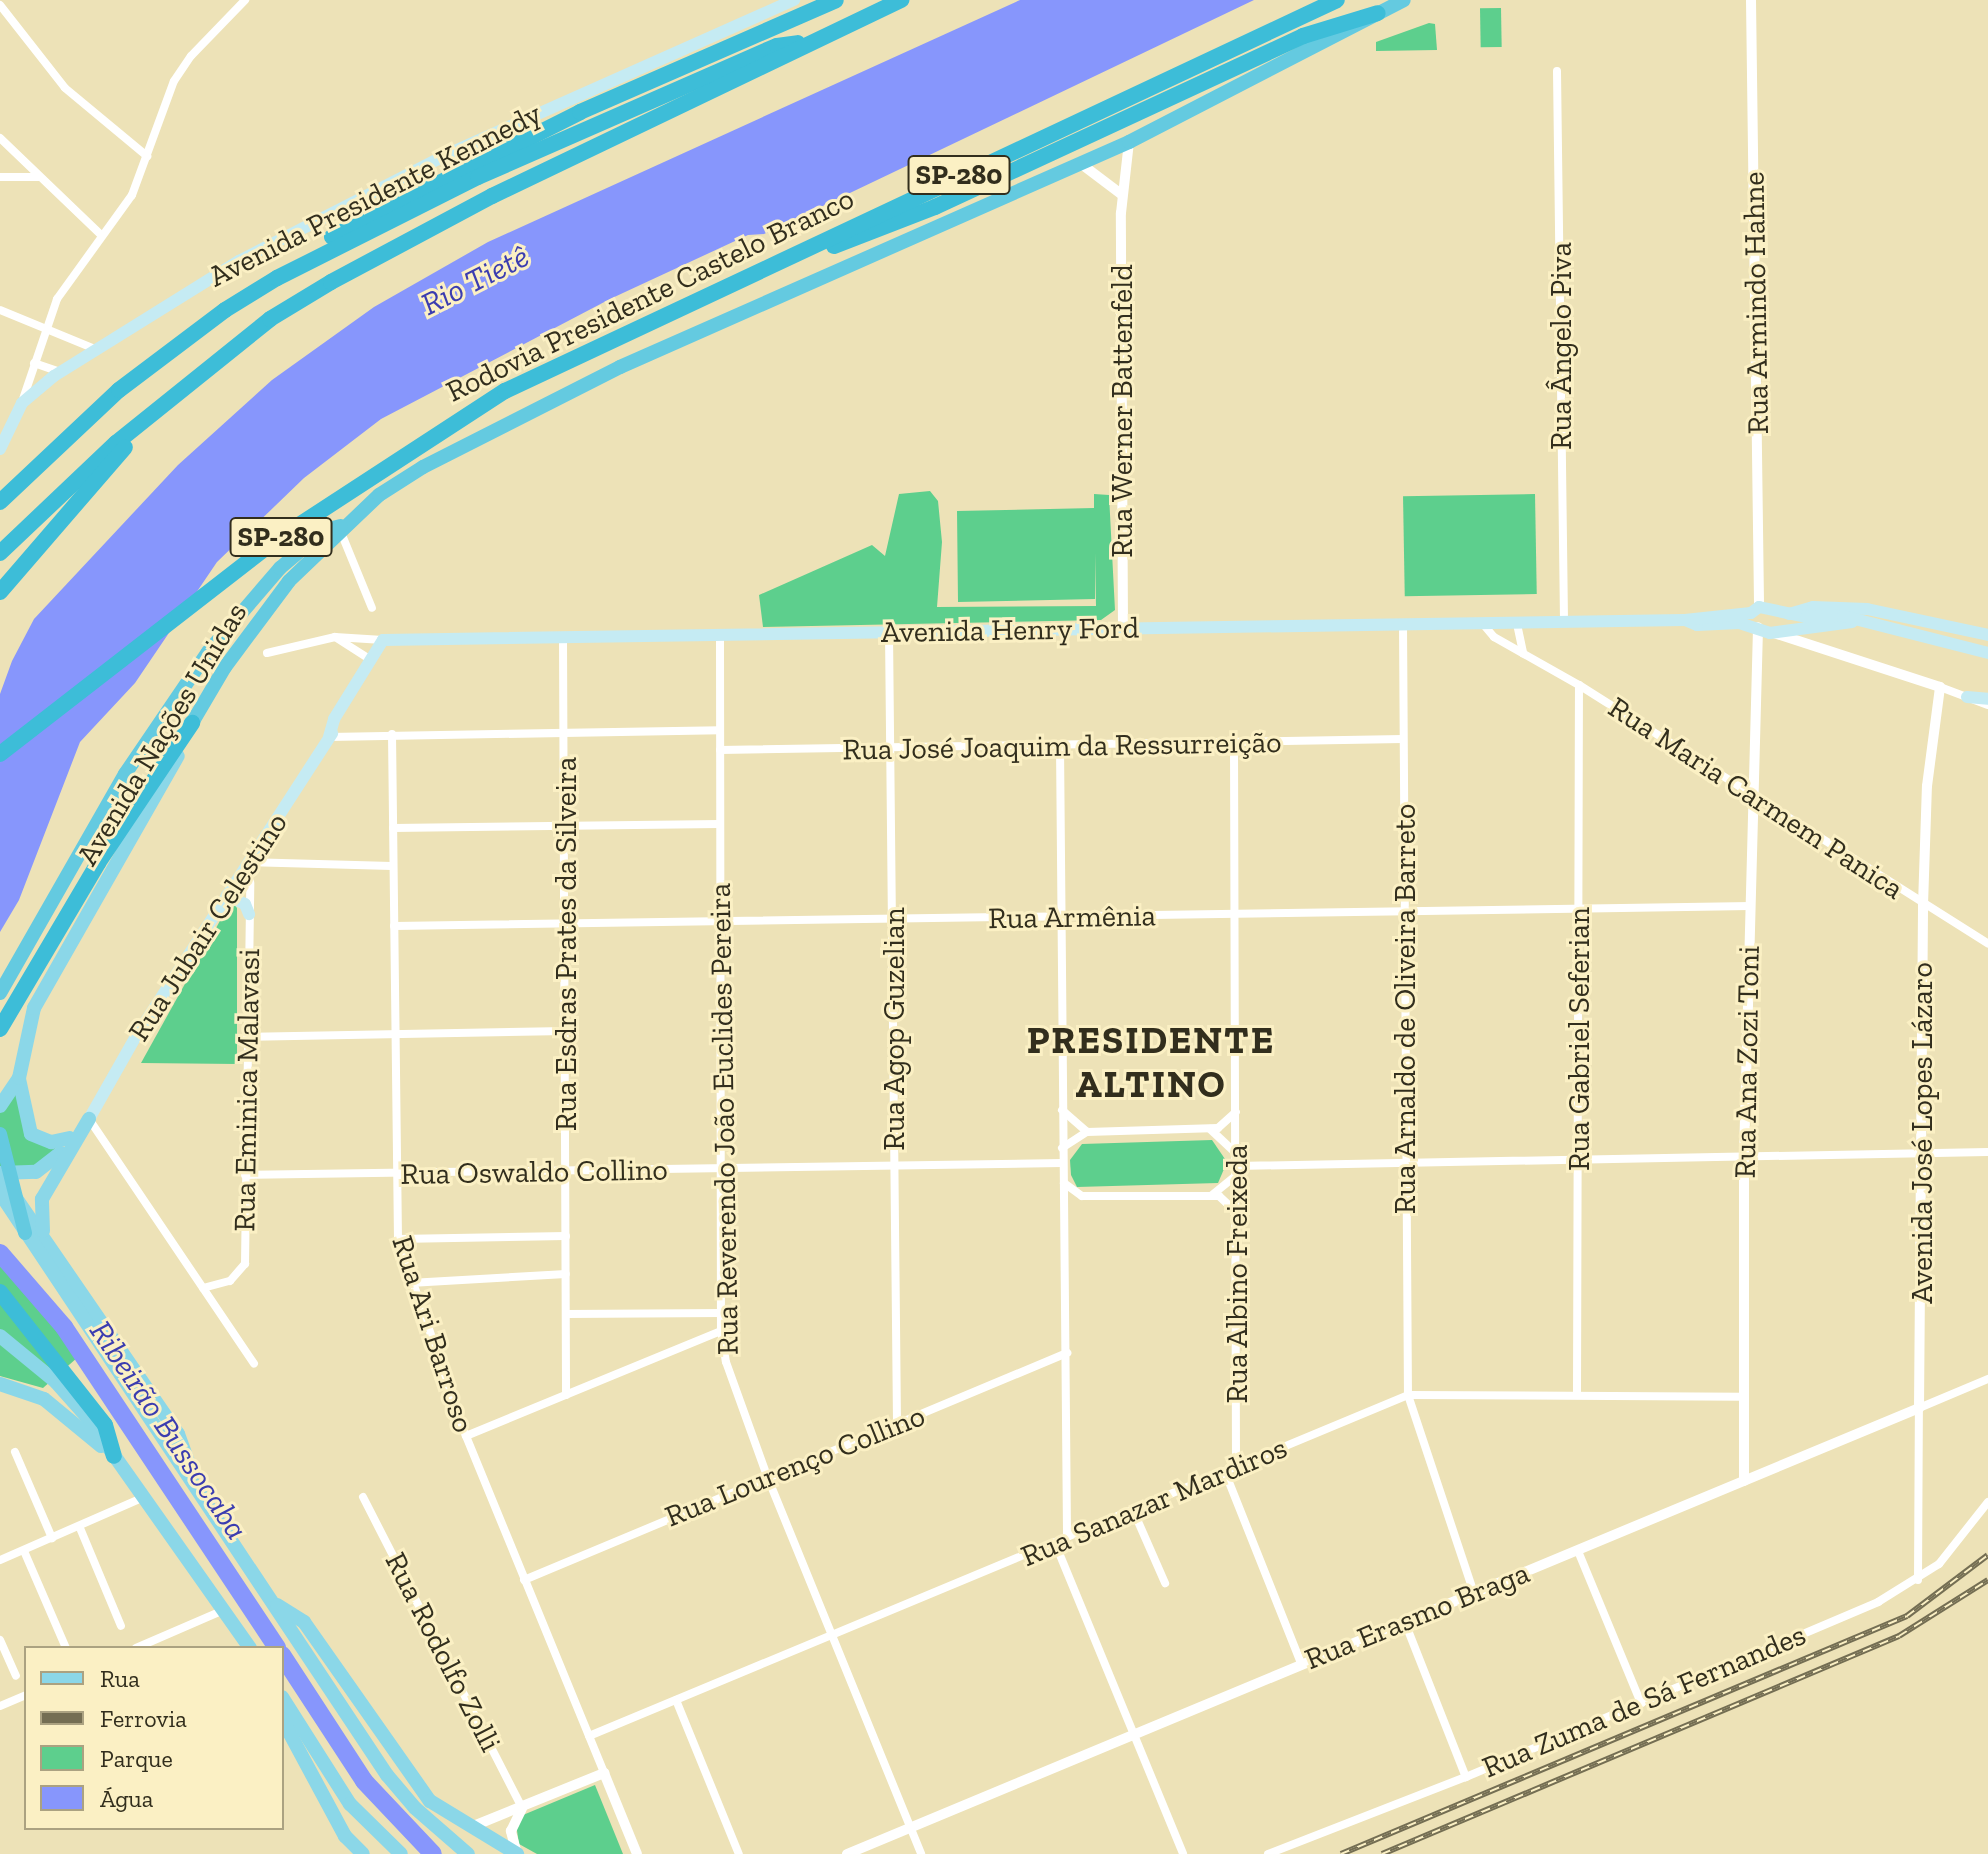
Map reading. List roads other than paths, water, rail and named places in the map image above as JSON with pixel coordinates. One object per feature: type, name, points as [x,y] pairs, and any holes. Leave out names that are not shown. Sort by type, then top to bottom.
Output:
[{"type":"highway","points":[[277,278],[289,262],[316,246],[473,162],[836,0]]},
{"type":"highway","points":[[0,553],[164,405],[270,319],[394,246],[902,0]]},
{"type":"highway","name":"Rodovia Presidente Castelo Branco","points":[[0,754],[337,497],[461,416],[582,352],[1337,0]]},
{"type":"highway","name":"Avenida Nações Unidas","points":[[192,723],[262,614],[342,527],[379,495],[503,423],[843,267],[1129,142],[1404,0]]},
{"type":"highway","points":[[797,254],[835,246],[935,207],[1303,36],[1378,13]]},
{"type":"highway","points":[[0,502],[119,390],[225,310],[277,278],[391,217],[627,109],[777,46],[819,39]]},
{"type":"highway","points":[[0,592],[164,405]]},
{"type":"highway","points":[[0,993],[125,774],[242,610],[311,540],[342,527]]},
{"type":"highway","points":[[2,1025],[98,863],[192,723]]},
{"type":"highway","points":[[0,1134],[25,1233]]},
{"type":"highway","points":[[0,1292],[105,1425],[114,1456]]},
{"type":"main road","name":"Avenida Presidente Kennedy","points":[[1,443],[22,403],[60,372],[334,210],[633,67],[794,0]]},
{"type":"main road","points":[[1759,607],[1785,614],[1843,616],[1852,622]]},
{"type":"main road","name":"Avenida Henry Ford","points":[[388,640],[1564,623],[1685,620],[1751,613],[1759,607]]},
{"type":"main road","points":[[1988,635],[1867,609],[1813,607],[1762,620],[1767,631],[1852,622],[1988,653]]},
{"type":"main road","name":"Avenida Henry Ford","points":[[1685,620],[1767,631]]},
{"type":"main road","name":"Rua Jubair Celestino","points":[[329,737],[334,719],[371,660],[388,640]]},
{"type":"main road","name":"Rua Jubair Celestino","points":[[89,1119],[388,640]]},
{"type":"main road","points":[[1967,697],[1988,699]]},
{"type":"main road","name":"Avenida Nações Unidas","points":[[0,1106],[19,1078],[34,1008],[192,723]]},
{"type":"main road","points":[[227,895],[245,904],[249,914]]},
{"type":"main road","points":[[19,1078],[31,1134],[51,1142],[70,1138]]},
{"type":"main road","points":[[0,1174],[26,1174],[46,1167],[89,1119]]},
{"type":"main road","points":[[42,1236],[42,1199],[89,1119]]},
{"type":"main road","points":[[0,1174],[178,1434],[191,1474]]},
{"type":"main road","points":[[0,1193],[191,1474],[400,1792],[468,1854]]},
{"type":"main road","points":[[0,1336],[56,1382],[144,1497],[249,1646]]},
{"type":"main road","points":[[0,1384],[44,1399],[114,1456]]},
{"type":"main road","points":[[277,1605],[304,1622],[430,1801],[517,1854]]},
{"type":"main road","points":[[284,1700],[361,1818],[401,1854]]},
{"type":"main road","points":[[284,1723],[345,1836],[363,1854]]},
{"type":"street","points":[[22,403],[43,331],[69,277],[132,195],[182,68],[245,0]]},
{"type":"street","name":"Rua Armindo Hahne","points":[[1751,0],[1759,607]]},
{"type":"street","points":[[0,5],[65,88],[147,156]]},
{"type":"street","name":"Rua Ângelo Piva","points":[[1557,71],[1564,623]]},
{"type":"street","points":[[0,138],[101,235]]},
{"type":"street","name":"Rua Werner Battenfeld","points":[[1123,628],[1121,194],[1129,142]]},
{"type":"street","points":[[1080,163],[1121,194]]},
{"type":"street","points":[[0,177],[40,177]]},
{"type":"street","points":[[0,310],[43,331],[95,349]]},
{"type":"street","points":[[34,363],[60,372]]},
{"type":"street","points":[[342,527],[372,608]]},
{"type":"street","name":"Rua Arnaldo de Oliveira Barreto","points":[[1403,624],[1408,1395],[1474,1593]]},
{"type":"street","name":"Rua Maria Carmem Panica","points":[[1483,624],[1523,653],[1579,685],[1753,799],[1988,944]]},
{"type":"street","points":[[1517,624],[1523,653]]},
{"type":"street","name":"Rua Ana Zozi Toni","points":[[1744,1481],[1744,1156],[1753,799],[1759,644],[1767,631]]},
{"type":"street","name":"Avenida Henry Ford","points":[[1767,631],[1988,705]]},
{"type":"street","name":"Rua Agop Guzelian","points":[[889,632],[897,1426]]},
{"type":"street","name":"Rua Reverendo João Euclides Pereira","points":[[720,635],[719,921],[724,1169],[721,1331],[731,1382],[921,1854]]},
{"type":"street","points":[[335,637],[371,660]]},
{"type":"street","name":"Avenida Henry Ford","points":[[267,653],[335,637],[388,640]]},
{"type":"street","name":"Rua Esdras Prates da Silveira","points":[[563,637],[566,1395]]},
{"type":"street","name":"Rua Gabriel Seferian","points":[[1577,1393],[1579,685]]},
{"type":"street","name":"Avenida José Lopes Lázaro","points":[[1918,1580],[1924,1153],[1923,905],[1927,786],[1940,687]]},
{"type":"street","points":[[329,737],[720,730]]},
{"type":"street","name":"Rua Ari Barroso","points":[[392,734],[398,1239],[410,1283],[466,1436],[637,1854]]},
{"type":"street","name":"Rua José Joaquim da Ressurreição","points":[[720,750],[1234,745],[1403,739]]},
{"type":"street","points":[[1060,745],[1064,917],[1062,1163],[1067,1353],[1067,1537]]},
{"type":"street","name":"Rua Albino Freixeda","points":[[1234,745],[1236,1467]]},
{"type":"street","points":[[393,828],[720,824]]},
{"type":"street","points":[[247,864],[392,866]]},
{"type":"street","name":"Rua Eminica Malavasi","points":[[203,1288],[230,1281],[245,1264],[247,864]]},
{"type":"street","name":"Rua Armênia","points":[[394,926],[1578,911],[1751,906]]},
{"type":"street","points":[[247,1037],[566,1031]]},
{"type":"street","points":[[1062,1110],[1087,1132]]},
{"type":"street","points":[[1062,1148],[1087,1132],[1210,1129],[1228,1123],[1236,1111]]},
{"type":"street","points":[[89,1119],[254,1364]]},
{"type":"street","points":[[1210,1129],[1237,1154]]},
{"type":"street","points":[[1211,1196],[1237,1171],[1406,1161],[1988,1152]]},
{"type":"street","name":"Rua Oswaldo Collino","points":[[245,1175],[1062,1163]]},
{"type":"street","points":[[1063,1179],[1069,1191],[1082,1196],[1211,1196],[1226,1200],[1236,1212]]},
{"type":"street","points":[[1063,1208],[1082,1196]]},
{"type":"street","points":[[398,1239],[566,1236]]},
{"type":"street","points":[[410,1283],[566,1274]]},
{"type":"street","points":[[566,1314],[722,1313]]},
{"type":"street","points":[[466,1436],[721,1331]]},
{"type":"street","name":"Rua Lourenço Collino","points":[[524,1580],[1067,1353]]},
{"type":"street","name":"Rua Erasmo Braga","points":[[847,1854],[1988,1379]]},
{"type":"street","name":"Rua Sanazar Mardiros","points":[[589,1736],[1408,1395],[1577,1393],[1743,1397]]},
{"type":"street","points":[[15,1452],[52,1538]]},
{"type":"street","points":[[1225,1472],[1301,1663]]},
{"type":"street","points":[[0,1560],[80,1528],[144,1497]]},
{"type":"street","name":"Rua Rodolfo Zolli","points":[[363,1497],[522,1808]]},
{"type":"street","name":"Rua Zuma de Sá Fernandes","points":[[1268,1854],[1466,1777],[1918,1580],[1954,1549],[1988,1502]]},
{"type":"street","points":[[1133,1510],[1165,1583]]},
{"type":"street","points":[[80,1528],[121,1626]]},
{"type":"street","points":[[1055,1543],[1183,1854]]},
{"type":"street","points":[[24,1551],[65,1646]]},
{"type":"street","points":[[1578,1551],[1641,1703]]},
{"type":"street","points":[[141,1646],[224,1609]]},
{"type":"street","points":[[1404,1620],[1466,1777]]},
{"type":"street","points":[[0,1640],[16,1676]]},
{"type":"street","points":[[0,1706],[24,1696]]},
{"type":"street","points":[[676,1700],[739,1854]]},
{"type":"street","points":[[471,1827],[604,1773]]},
{"type":"street","points":[[517,1854],[511,1831],[522,1808]]},
{"type":"water","name":"Rio Tietê","points":[[1020,0],[1254,0],[764,234],[748,235],[610,299],[381,419],[304,478],[217,562],[135,683],[80,742],[19,900],[0,932],[0,694],[12,661],[34,619],[178,465],[272,380],[374,307],[488,242]]},
{"type":"waterway","name":"Ribeirão Bussocaba","points":[[0,1253],[64,1327],[276,1646]]},
{"type":"waterway","name":"Ribeirão Bussocaba","points":[[284,1658],[364,1781],[433,1854]]},
{"type":"railway","points":[[1341,1854],[1907,1616],[1988,1555]]},
{"type":"railway","points":[[1382,1854],[1899,1636],[1988,1580]]},
{"type":"district","name":"PRESIDENTE ALTINO","points":[[1151,1063]]}]
